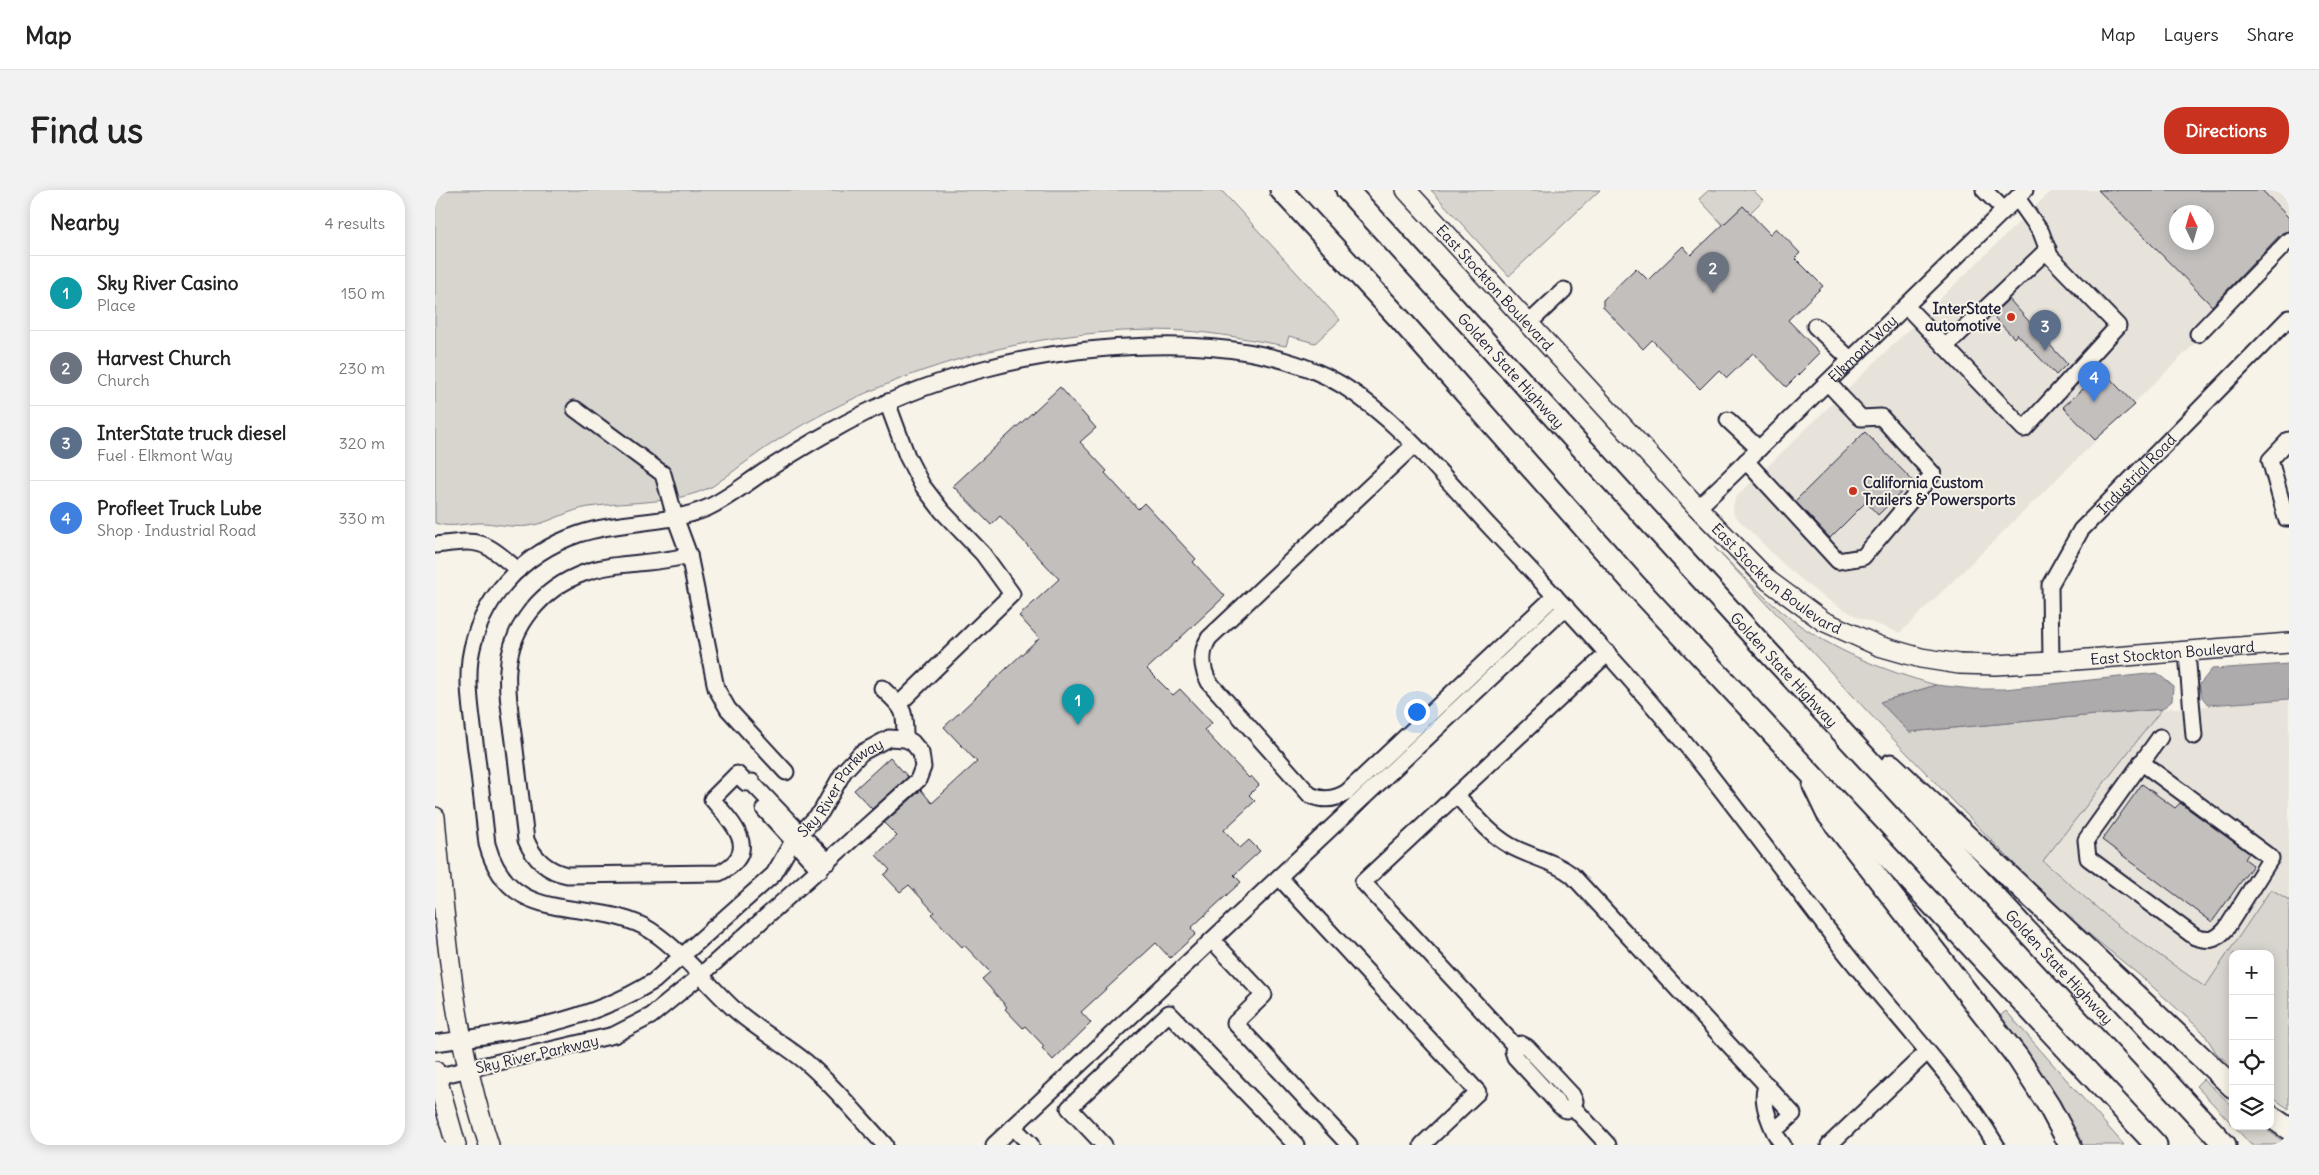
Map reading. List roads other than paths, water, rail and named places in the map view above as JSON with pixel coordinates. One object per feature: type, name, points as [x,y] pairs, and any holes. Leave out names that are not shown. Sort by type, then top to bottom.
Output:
[{"type":"highway","points":[[1281,190],[1398,317],[1635,585],[2156,1145]]},
{"type":"highway","name":"Golden State Highway","points":[[1347,190],[1769,652],[2225,1145]]},
{"type":"highway","points":[[1769,652],[2230,1085]]},
{"type":"highway","points":[[1802,764],[1827,813],[2018,1058],[2049,1106],[2070,1145]]},
{"type":"highway","points":[[2274,1119],[2289,1128]]},
{"type":"main road","name":"East Stockton Boulevard","points":[[1406,190],[1698,508],[1769,581],[1817,617],[1851,635],[1921,658],[1959,664],[1995,665],[2187,653],[2289,643]]},
{"type":"main road","points":[[435,817],[449,965],[461,1039],[467,1070],[489,1145]]},
{"type":"main road","points":[[435,1075],[455,1145]]},
{"type":"street","points":[[1984,190],[2005,210]]},
{"type":"street","points":[[1906,306],[2024,429],[2118,326],[2050,256],[2041,232],[2021,194]]},
{"type":"street","name":"Elkmont Way","points":[[1698,508],[2021,194]]},
{"type":"street","points":[[2198,334],[2289,240]]},
{"type":"street","points":[[1945,347],[2048,249]]},
{"type":"street","points":[[1528,324],[1564,290]]},
{"type":"street","name":"Industrial Road","points":[[2051,662],[2050,586],[2081,530],[2289,318]]},
{"type":"street","points":[[1815,326],[1851,360]]},
{"type":"street","points":[[885,1145],[820,1074],[745,1019],[659,936],[631,920],[602,912],[557,909],[530,899],[501,875],[490,854],[469,694],[470,664],[476,634],[497,592],[518,570],[542,551],[585,532],[605,526],[675,517],[705,509],[720,502],[801,449],[887,402],[983,369],[1059,353],[1155,346],[1208,348],[1287,361],[1319,373],[1357,395],[1400,431],[1555,596],[1693,753],[1846,954],[1973,1110],[1996,1145]]},
{"type":"street","points":[[1746,461],[1838,561],[1863,557],[1933,474],[1881,417],[1861,418],[1828,383]]},
{"type":"street","points":[[887,402],[907,456],[921,485],[942,511],[983,554],[1012,594],[900,703]]},
{"type":"street","points":[[575,409],[663,474],[675,517],[689,555],[716,688],[728,709],[786,772]]},
{"type":"street","points":[[1728,420],[1759,449]]},
{"type":"street","points":[[2289,440],[2270,460],[2286,518],[2289,518]]},
{"type":"street","points":[[1414,446],[1209,638],[1203,651],[1202,667],[1209,682],[1310,795],[1328,799],[1342,796],[1347,792],[1555,596]]},
{"type":"street","points":[[435,545],[464,541],[488,545],[518,570]]},
{"type":"street","points":[[689,555],[597,569],[573,578],[549,592],[529,613],[521,625],[510,652],[507,683],[526,840],[539,861],[552,870],[567,875],[714,875],[723,871],[737,857],[742,840],[737,830],[712,799],[737,774],[746,783],[752,782],[797,837],[824,866]]},
{"type":"street","points":[[994,1145],[1565,607]]},
{"type":"street","points":[[2187,653],[2194,736]]},
{"type":"street","points":[[1607,654],[1363,882],[1515,1046],[1524,1044],[1572,1095],[1575,1101],[1573,1107],[1608,1145]]},
{"type":"street","points":[[882,688],[900,703],[904,719],[905,739]]},
{"type":"street","name":"Sky River Parkway","points":[[435,1043],[560,1022],[599,1009],[654,981],[774,874],[797,837],[821,812],[839,778],[852,762],[882,740],[897,737],[911,742],[921,753],[923,767],[918,780],[700,976],[651,1016],[614,1035],[467,1070],[435,1075]]},
{"type":"street","points":[[2141,762],[2271,858],[2226,929],[2217,939],[2207,941],[2195,937],[2088,858],[2086,840],[2141,762],[2160,737]]},
{"type":"street","points":[[1456,795],[1500,839],[1519,850],[1557,865],[1571,875],[1793,1114],[1774,1131]]},
{"type":"street","points":[[1279,877],[1478,1092],[1422,1145]]},
{"type":"street","points":[[1212,940],[1264,995],[1235,1023],[1349,1145]]},
{"type":"street","points":[[1104,1145],[1069,1108],[1169,1013],[1296,1145]]},
{"type":"street","points":[[1829,1145],[1926,1053]]},
{"type":"street","points":[[1767,1085],[1764,1096],[1774,1131],[1783,1145]]},
{"type":"street","points":[[1013,1126],[1031,1145]]},
{"type":"place","name":"Harvest Church","points":[[1713,293]]},
{"type":"place","name":"InterState automotive","points":[[2011,317]]},
{"type":"place","name":"InterState truck diesel","points":[[2045,351]]},
{"type":"place","name":"Profleet Truck Lube","points":[[2094,402]]},
{"type":"place","name":"California Custom Trailers & Powersports","points":[[1853,491]]},
{"type":"place","name":"Sky River Casino","points":[[1078,725]]}]
